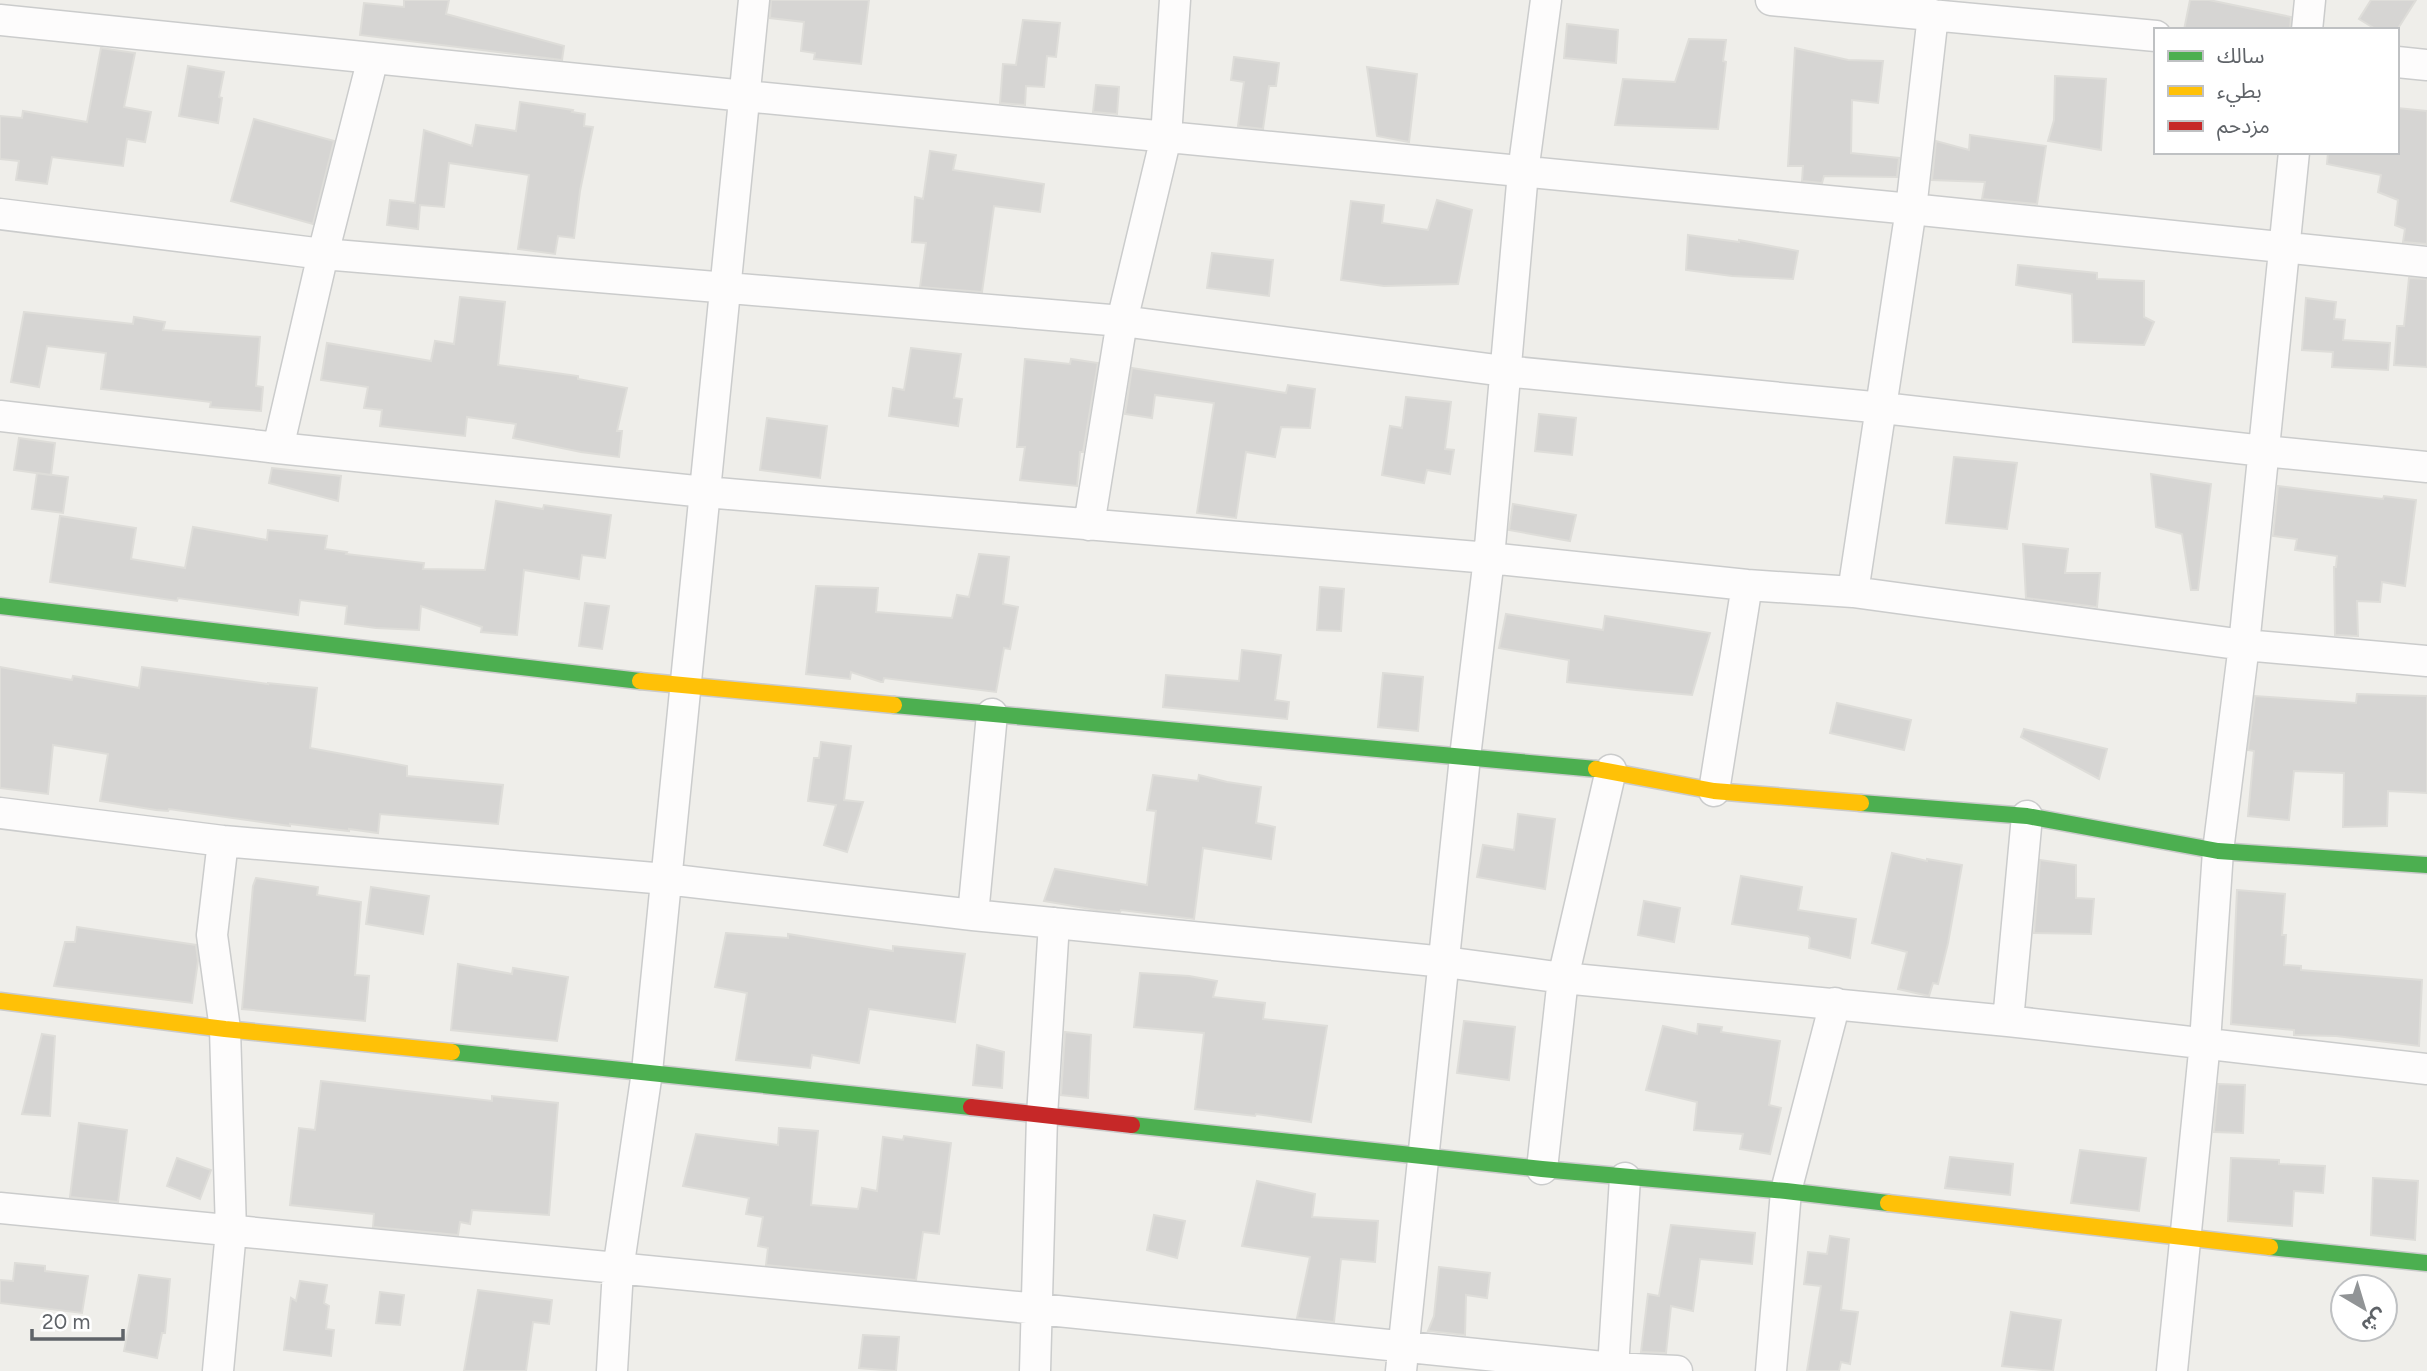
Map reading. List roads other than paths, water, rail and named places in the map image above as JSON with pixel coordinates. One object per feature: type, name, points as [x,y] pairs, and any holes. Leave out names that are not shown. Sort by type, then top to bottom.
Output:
[{"type":"street","points":[[612,1371],[618,1269],[647,1072],[754,0]]},
{"type":"street","points":[[1089,525],[1122,321],[1166,137],[1175,0]]},
{"type":"street","points":[[1402,1359],[1465,757],[1489,558],[1523,172],[1546,0]]},
{"type":"street","points":[[1771,0],[2154,36]]},
{"type":"street","points":[[2306,28],[2310,0]]},
{"type":"street","points":[[1853,592],[1883,408],[1911,209],[1933,15]]},
{"type":"street","points":[[0,20],[2427,262]]},
{"type":"street","points":[[278,448],[323,254],[373,58]]},
{"type":"street","points":[[2399,62],[2427,65]]},
{"type":"street","points":[[2172,1371],[2205,1042],[2218,852],[2244,645],[2294,154]]},
{"type":"street","points":[[0,214],[323,254],[725,290],[1122,321],[1504,371],[1883,408],[2264,452],[2427,467]]},
{"type":"street","points":[[0,416],[705,492],[1489,558],[1853,592],[2244,645],[2427,661]]},
{"type":"street","points":[[1714,791],[1747,584]]},
{"type":"street","points":[[0,606],[685,686],[1611,770],[1714,791],[2027,816],[2218,852],[2427,865]]},
{"type":"street","points":[[974,915],[992,714]]},
{"type":"street","points":[[1542,1169],[1563,978],[1611,770]]},
{"type":"street","points":[[0,813],[223,841],[666,879],[974,915],[1445,962],[1563,978],[1835,1003],[2205,1042],[2427,1069]]},
{"type":"street","points":[[2008,1021],[2027,816]]},
{"type":"street","points":[[218,1371],[231,1231],[225,1029],[212,935],[223,841]]},
{"type":"street","points":[[1035,1371],[1042,1116],[1055,923]]},
{"type":"street","points":[[0,1001],[225,1029],[1625,1178],[1786,1191],[2184,1238],[2427,1263]]},
{"type":"street","points":[[1771,1371],[1786,1191],[1835,1003]]},
{"type":"street","points":[[1613,1368],[1625,1178]]},
{"type":"street","points":[[0,1208],[1038,1309],[1402,1359],[1666,1370]]}]
